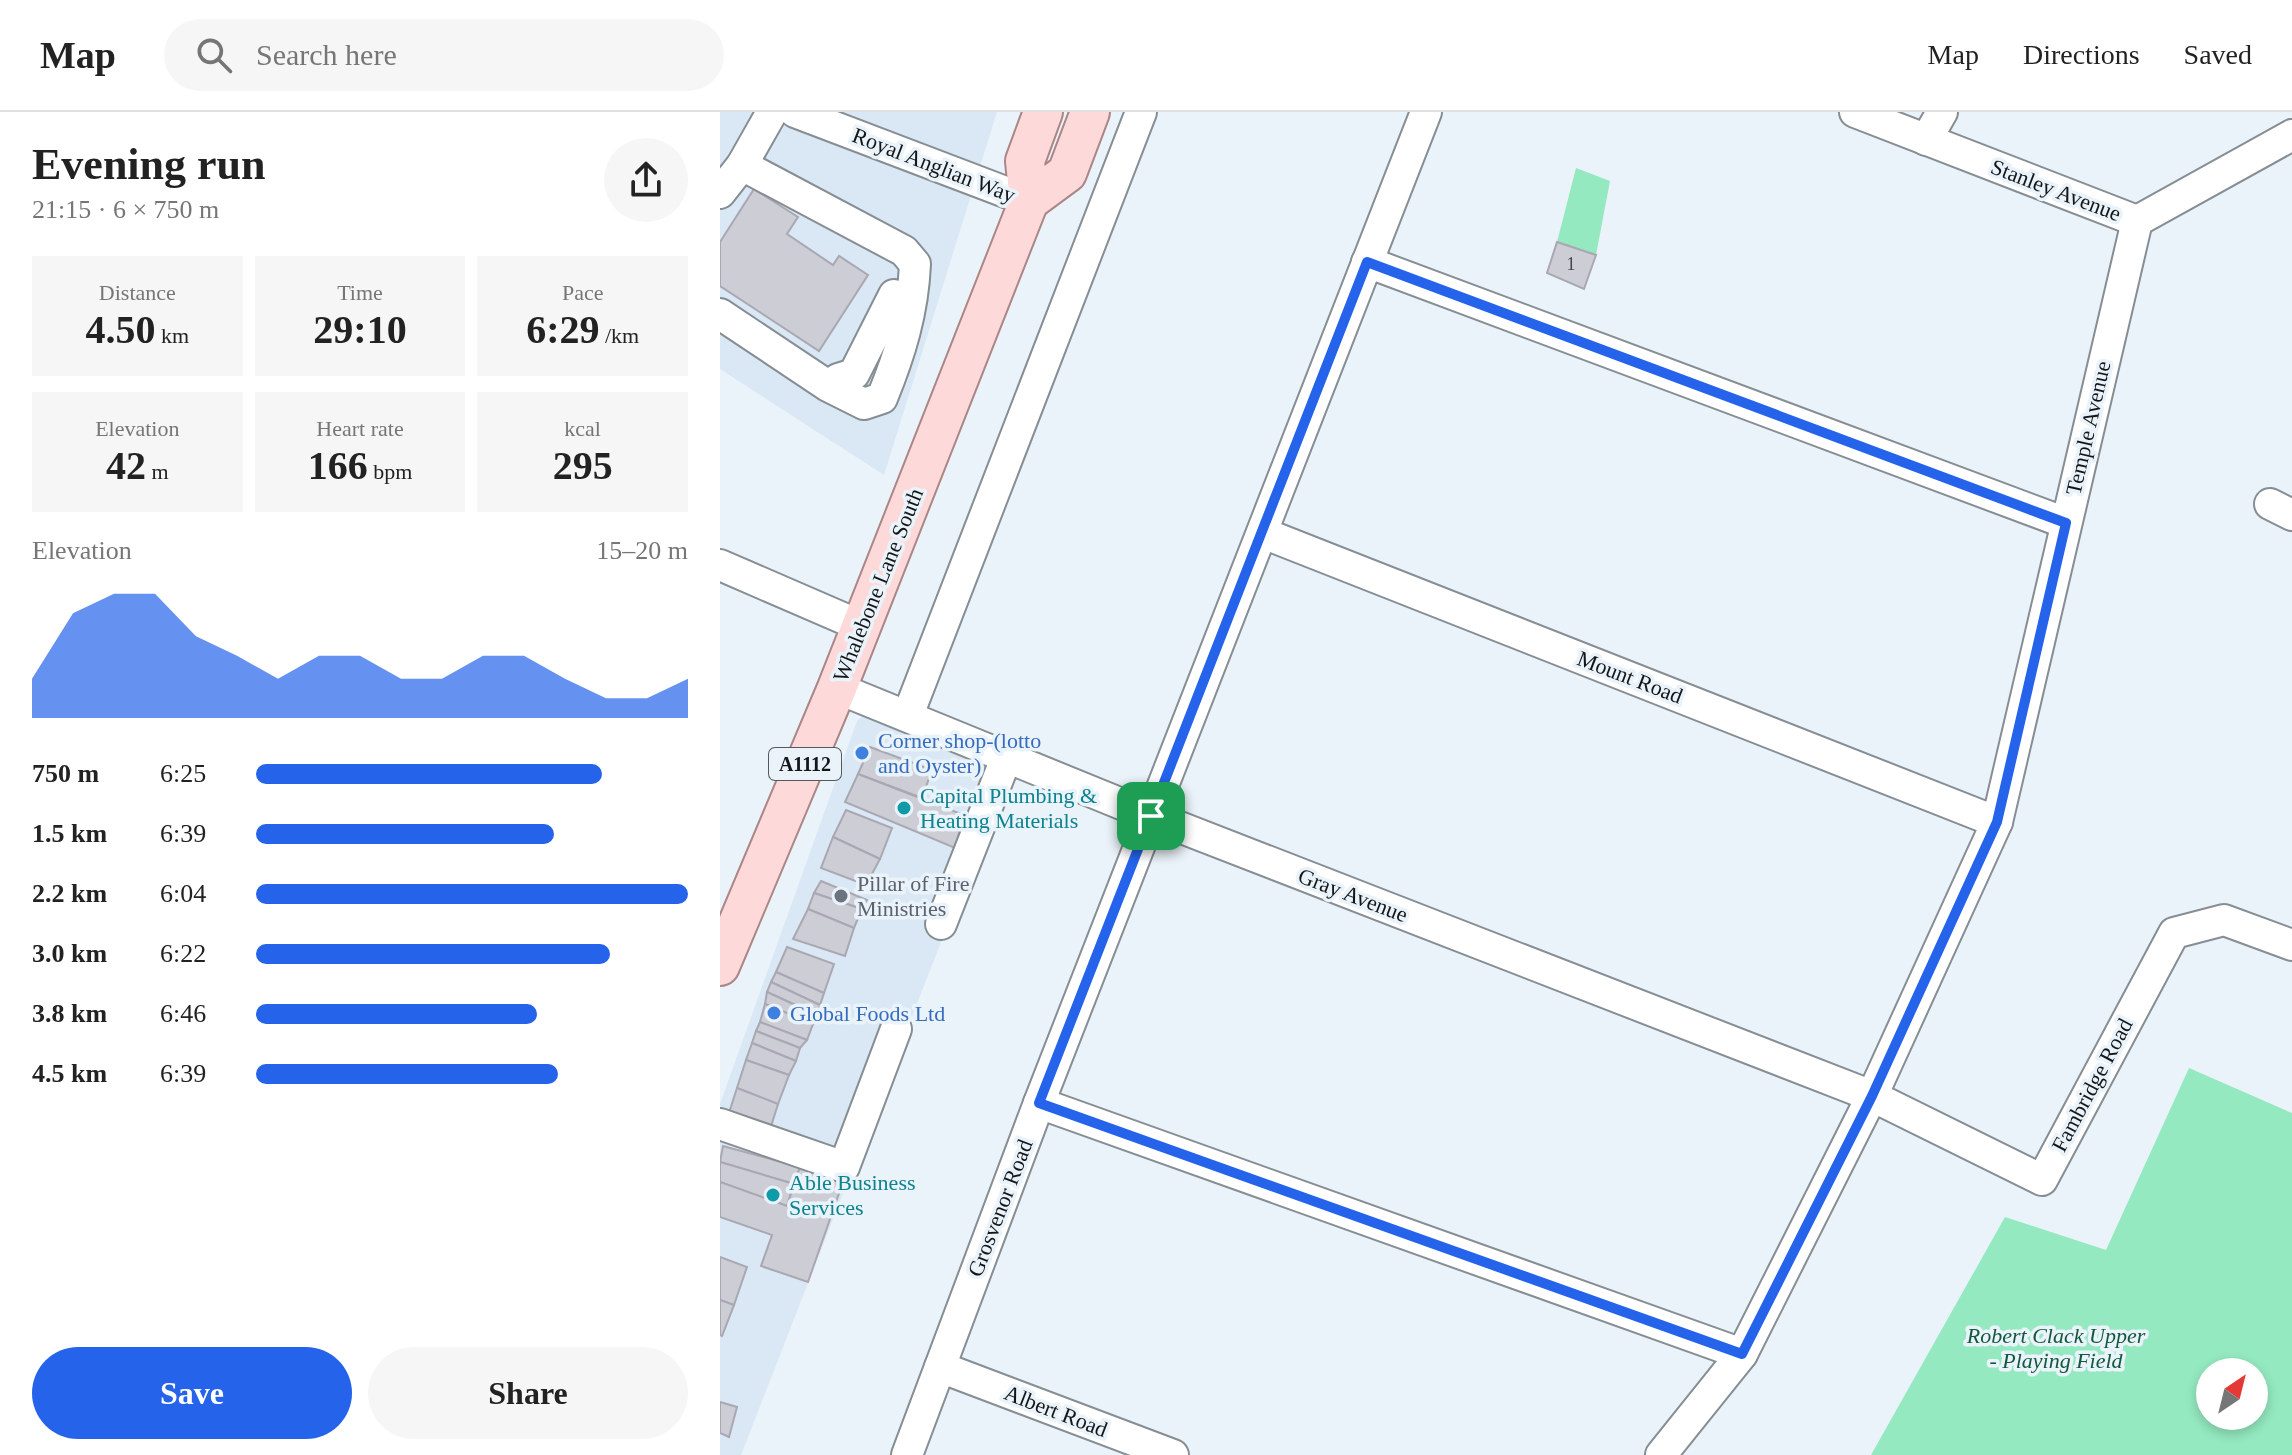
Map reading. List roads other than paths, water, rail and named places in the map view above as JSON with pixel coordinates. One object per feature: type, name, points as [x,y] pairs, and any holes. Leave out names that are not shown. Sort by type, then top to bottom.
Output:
[{"type":"main road","name":"Whalebone Lane South","points":[[724,944],[837,688],[1029,201],[1025,161],[1043,112]]},
{"type":"main road","points":[[1029,201],[1067,173],[1090,112]]},
{"type":"street","points":[[720,193],[742,165],[772,112]]},
{"type":"street","name":"Royal Anglian Way","points":[[795,112],[1029,201]]},
{"type":"street","points":[[908,715],[1141,112]]},
{"type":"street","name":"Grosvenor Road","points":[[907,1455],[1039,1103],[1426,112]]},
{"type":"street","name":"Stanley Avenue","points":[[1855,112],[2137,221],[2292,135]]},
{"type":"street","points":[[1926,140],[1942,112]]},
{"type":"street","points":[[720,314],[828,386],[864,404],[882,398],[897,362],[914,300],[915,264],[904,251],[742,165]]},
{"type":"street","name":"Temple Avenue","points":[[1661,1455],[1742,1354],[1872,1096],[1997,822],[2137,221]]},
{"type":"street","points":[[720,305],[852,389],[867,388],[876,369],[904,251]]},
{"type":"street","points":[[1367,262],[2066,523]]},
{"type":"street","name":"Mount Road","points":[[1263,533],[1997,822]]},
{"type":"street","points":[[720,565],[861,626]]},
{"type":"street","name":"Gray Avenue","points":[[837,688],[1151,816],[1872,1096]]},
{"type":"street","points":[[941,924],[1007,756]]},
{"type":"street","name":"Fambridge Road","points":[[1872,1096],[2042,1180],[2174,933],[2224,920],[2292,945]]},
{"type":"street","points":[[720,1124],[844,1167],[896,1029]]},
{"type":"street","points":[[1039,1103],[1742,1354]]},
{"type":"street","name":"Albert Road","points":[[940,1367],[1173,1455]]},
{"type":"place","name":"Corner shop-(lotto and Oyster)","points":[[862,753]]},
{"type":"place","name":"Capital Plumbing & Heating Materials","points":[[904,808]]},
{"type":"place","name":"Pillar of Fire Ministries","points":[[841,896]]},
{"type":"place","name":"Global Foods Ltd","points":[[774,1013]]},
{"type":"place","name":"Able Business Services","points":[[773,1195]]},
{"type":"park label","name":"Robert Clack Upper - Playing Field","points":[[2056,1348]]}]
